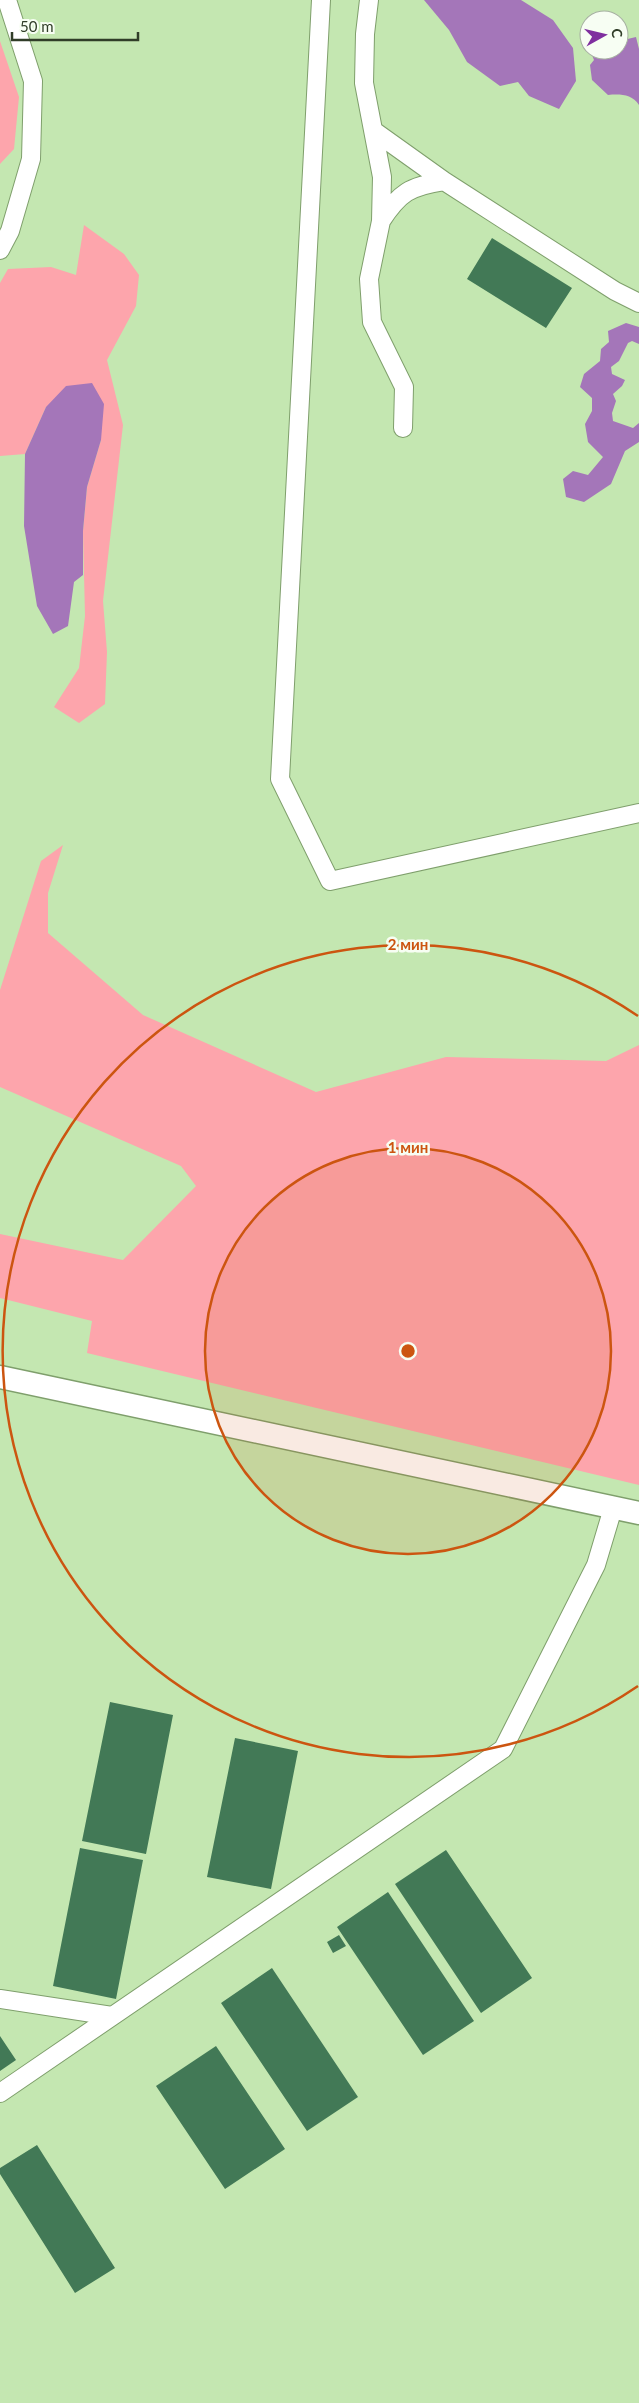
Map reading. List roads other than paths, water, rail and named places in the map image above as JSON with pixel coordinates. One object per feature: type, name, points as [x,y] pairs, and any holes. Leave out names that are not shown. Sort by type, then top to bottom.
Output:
[{"type":"main road","points":[[0,1377],[639,1513]]},
{"type":"street","points":[[0,250],[10,231],[31,159],[33,81],[7,0]]},
{"type":"street","points":[[321,0],[280,779],[330,881],[639,813]]},
{"type":"street","points":[[369,0],[365,34],[364,83],[382,177],[381,222],[369,279],[372,322],[404,387],[403,428]]},
{"type":"street","points":[[374,131],[444,181],[615,291],[639,303]]},
{"type":"street","points":[[381,222],[394,202],[418,185],[444,181]]},
{"type":"street","points":[[0,2093],[503,1749],[596,1565],[613,1508]]},
{"type":"street","points":[[0,1999],[112,2016]]}]
